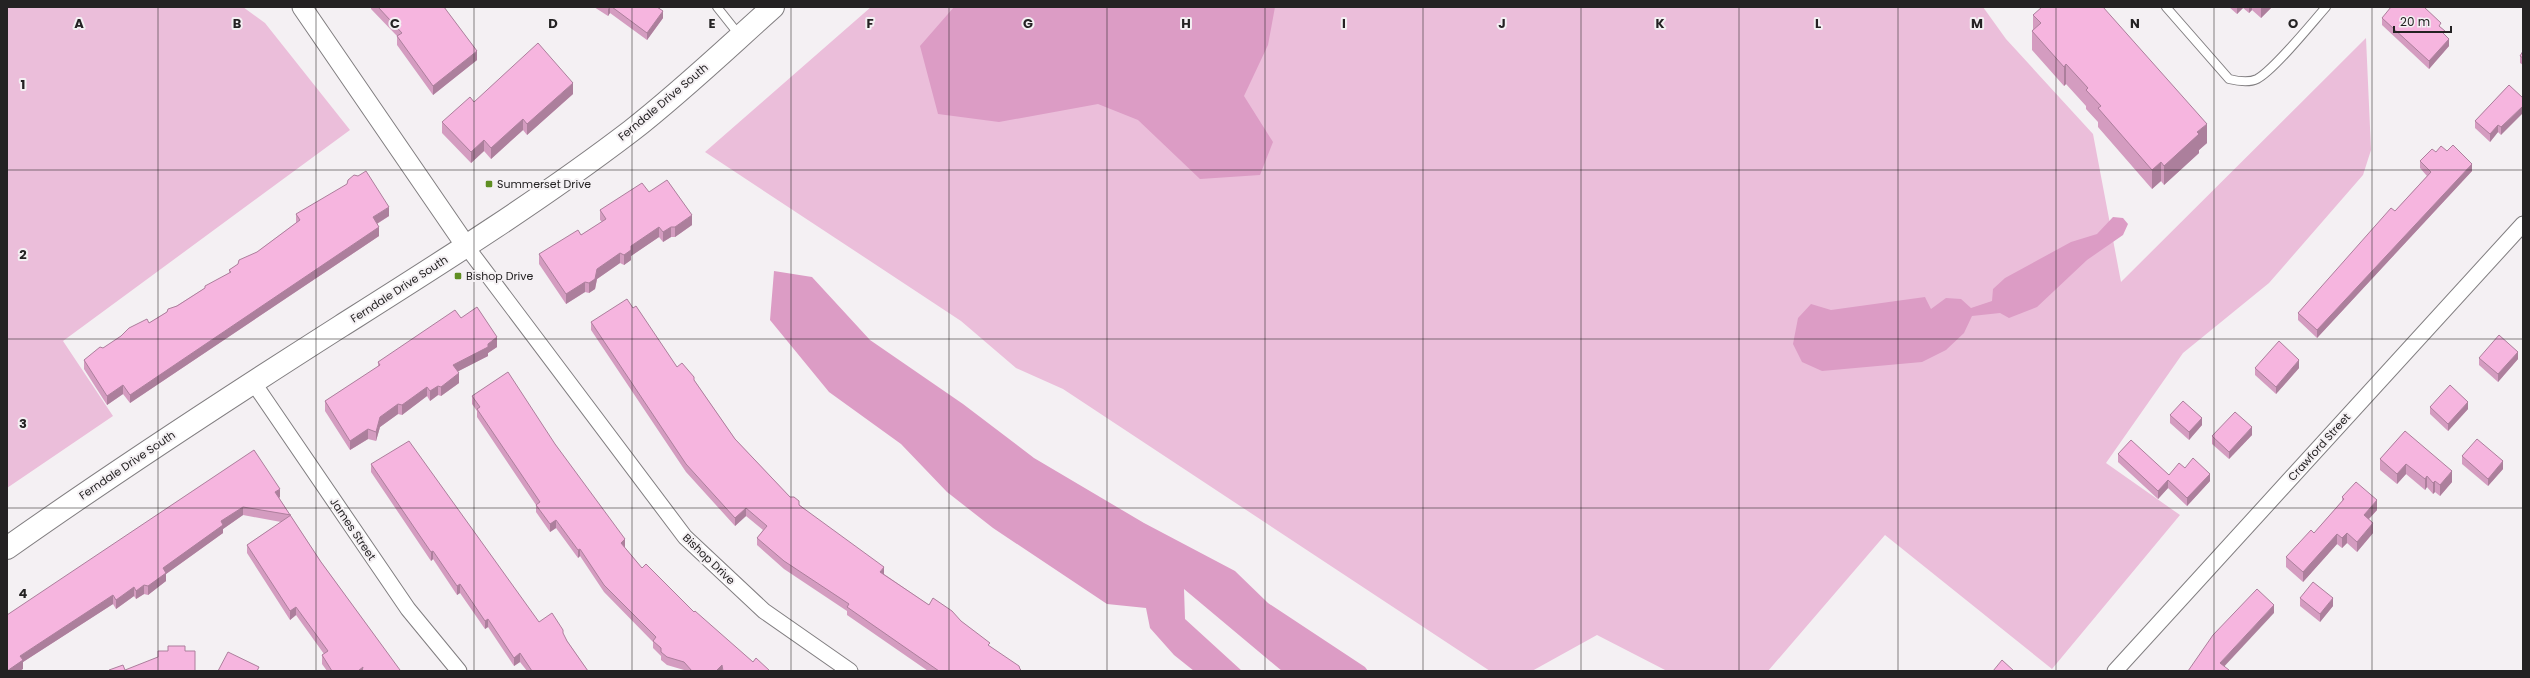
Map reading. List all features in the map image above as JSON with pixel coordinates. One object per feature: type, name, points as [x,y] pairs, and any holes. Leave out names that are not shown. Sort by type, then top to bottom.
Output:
[{"type":"main road","name":"Ferndale Drive South","points":[[7,548],[100,482],[466,246],[629,132],[672,98],[773,7]]},
{"type":"street","points":[[302,7],[466,246]]},
{"type":"street","name":"Crawford Street","points":[[2115,671],[2523,224]]},
{"type":"street","name":"Bishop Drive","points":[[466,246],[686,537],[764,611],[850,671]]},
{"type":"street","name":"James Street","points":[[253,382],[408,609],[459,671]]},
{"type":"lane","points":[[717,7],[741,36]]},
{"type":"lane","points":[[2166,7],[2229,79],[2238,82],[2256,80],[2269,70],[2326,7]]},
{"type":"shaded area","points":[[7,7],[243,7],[265,23],[350,130],[63,341],[113,416],[7,488]]},
{"type":"shaded area","points":[[871,7],[1983,7],[2006,39],[2093,134],[2121,282],[2366,38],[2371,150],[2363,175],[2269,283],[2183,353],[2106,463],[2180,515],[2052,669],[1885,535],[1768,671],[1667,671],[1597,635],[1532,671],[1490,671],[1063,389],[1016,368],[961,321],[705,152]]},
{"type":"shaded area","points":[[954,7],[1275,7],[1268,45],[1244,96],[1273,142],[1260,175],[1200,179],[1138,120],[1098,104],[999,122],[938,114],[920,46]]},
{"type":"shaded area","points":[[2113,217],[2123,218],[2128,224],[2123,235],[2087,260],[2037,307],[2009,318],[2000,313],[1972,316],[1964,333],[1946,350],[1922,362],[1822,371],[1802,362],[1793,344],[1798,318],[1811,304],[1831,310],[1925,297],[1931,309],[1946,298],[1961,299],[1971,308],[1992,301],[1993,289],[2005,278],[2071,242],[2097,234]]},
{"type":"shaded area","points":[[774,271],[812,277],[870,340],[963,404],[1034,458],[1144,523],[1235,571],[1268,603],[1365,667],[1368,671],[1282,671],[1184,589],[1185,619],[1242,671],[1194,671],[1174,655],[1150,628],[1146,608],[1107,604],[993,528],[947,492],[901,444],[829,392],[770,320]]},
{"type":"building","points":[[378,7],[444,7],[477,51],[433,86],[397,36],[402,33]]},
{"type":"building","points":[[612,7],[657,7],[663,11],[647,33]]},
{"type":"building","points":[[2042,7],[2103,7],[2207,124],[2197,132],[2199,134],[2164,166],[2161,162],[2152,170],[2098,108],[2101,106],[2086,90],[2088,88],[2066,64],[2064,67],[2032,31],[2041,23],[2033,15]]},
{"type":"building","points":[[2391,7],[2424,7],[2441,23],[2439,26],[2445,31],[2443,33],[2449,39],[2429,61],[2382,18]]},
{"type":"building","points":[[538,43],[573,83],[527,124],[523,119],[491,148],[484,140],[471,152],[442,122],[470,97],[474,102]]},
{"type":"building","points":[[2523,51],[2523,58],[2520,56]]},
{"type":"building","points":[[2509,85],[2523,98],[2523,106],[2501,127],[2498,125],[2490,134],[2475,121]]},
{"type":"building","points":[[2453,145],[2472,164],[2317,330],[2298,313],[2391,208],[2395,211],[2431,172],[2420,161],[2432,149],[2436,152],[2441,146],[2447,151]]},
{"type":"building","points":[[366,171],[389,207],[373,217],[379,227],[130,395],[123,385],[107,396],[84,360],[100,347],[103,348],[121,336],[129,328],[147,319],[149,323],[167,312],[168,309],[177,306],[205,288],[205,286],[231,272],[229,270],[238,264],[239,260],[257,252],[300,220],[296,214],[347,184],[348,180],[354,175],[358,176]]},
{"type":"building","points":[[667,180],[692,215],[675,227],[671,227],[663,232],[659,227],[631,246],[631,250],[624,255],[620,253],[597,269],[595,279],[589,283],[585,282],[566,294],[539,254],[578,230],[581,235],[606,219],[600,210],[642,183],[649,192]]},
{"type":"building","points":[[627,299],[633,308],[636,306],[677,367],[682,363],[694,377],[694,380],[735,439],[790,497],[794,497],[799,501],[799,505],[884,567],[880,572],[929,605],[933,598],[952,611],[961,621],[990,643],[988,645],[1019,666],[1022,671],[939,671],[847,607],[849,604],[784,561],[757,538],[767,526],[746,508],[735,518],[686,464],[591,322]]},
{"type":"building","points":[[477,307],[497,337],[488,344],[488,347],[453,365],[459,373],[441,387],[438,386],[430,391],[427,387],[402,405],[398,404],[380,417],[376,432],[368,429],[350,441],[325,401],[380,365],[378,362],[455,310],[461,318]]},
{"type":"building","points":[[2499,335],[2518,352],[2498,374],[2479,358]]},
{"type":"building","points":[[2279,341],[2299,360],[2276,387],[2255,368]]},
{"type":"building","points":[[508,372],[555,444],[625,539],[621,543],[642,568],[646,564],[694,612],[695,611],[753,662],[756,658],[770,671],[723,671],[722,665],[716,671],[692,671],[684,662],[667,657],[661,652],[661,648],[653,641],[656,637],[604,585],[580,549],[578,550],[556,520],[550,524],[536,505],[540,502],[477,409],[480,407],[472,396]]},
{"type":"building","points":[[2450,385],[2468,402],[2448,424],[2430,407]]},
{"type":"building","points":[[2183,401],[2202,418],[2189,432],[2170,415]]},
{"type":"building","points":[[2235,412],[2252,427],[2229,452],[2212,436]]},
{"type":"building","points":[[2405,431],[2452,471],[2440,485],[2435,481],[2433,483],[2427,476],[2425,479],[2406,464],[2397,474],[2380,459]]},
{"type":"building","points":[[2477,439],[2503,461],[2488,479],[2462,456]]},
{"type":"building","points":[[2131,440],[2169,475],[2179,463],[2185,468],[2193,458],[2210,474],[2187,498],[2168,480],[2158,491],[2118,454]]},
{"type":"building","points":[[409,441],[539,622],[552,613],[563,630],[567,641],[588,671],[532,671],[520,653],[514,658],[488,619],[485,621],[460,584],[457,586],[433,551],[431,552],[371,464]]},
{"type":"building","points":[[254,450],[280,489],[275,492],[290,515],[243,507],[221,521],[223,525],[163,568],[166,573],[148,586],[144,585],[136,591],[134,587],[116,600],[113,595],[20,656],[23,660],[7,671],[7,615]]},
{"type":"building","points":[[2356,482],[2377,500],[2364,515],[2373,523],[2357,542],[2347,533],[2342,538],[2337,534],[2303,572],[2286,557],[2311,530],[2314,533],[2344,499],[2342,497]]},
{"type":"building","points":[[290,515],[321,562],[400,670],[362,671],[363,667],[358,671],[332,671],[322,655],[328,651],[296,607],[290,611],[247,545]]},
{"type":"building","points":[[2313,582],[2333,598],[2320,614],[2300,598]]},
{"type":"building","points":[[2257,589],[2274,605],[2220,663],[2229,670],[2188,671],[2213,635]]},
{"type":"building","points":[[168,646],[185,646],[185,651],[195,651],[195,671],[109,670],[123,665],[125,670],[158,657],[158,651],[168,651]]},
{"type":"building","points":[[228,652],[259,667],[257,671],[218,671]]},
{"type":"building","points":[[2002,660],[2014,671],[1993,671]]},
{"type":"place","name":"Summerset Drive","points":[[489,184]]},
{"type":"place","name":"Bishop Drive","points":[[458,276]]}]
